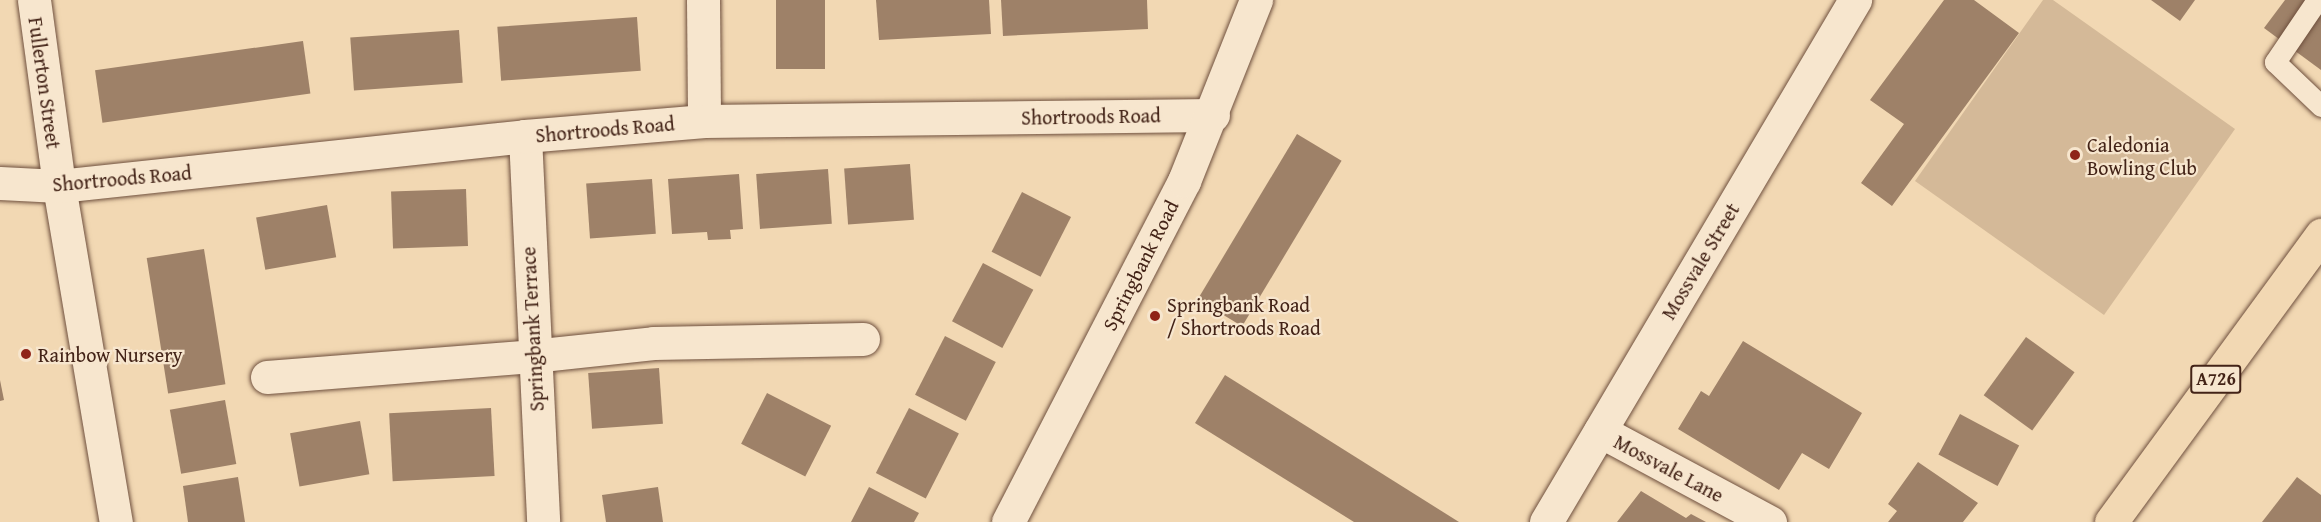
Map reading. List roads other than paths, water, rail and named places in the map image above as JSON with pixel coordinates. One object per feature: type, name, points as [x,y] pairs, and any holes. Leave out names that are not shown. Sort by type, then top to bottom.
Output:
[{"type":"main road","name":"A726","points":[[2111,522],[2321,235]]},
{"type":"street","name":"Fullerton Street","points":[[34,0],[59,186],[116,522]]},
{"type":"street","points":[[703,0],[704,121]]},
{"type":"street","name":"Springbank Road","points":[[1008,522],[1184,181],[1213,115],[1256,0]]},
{"type":"street","name":"Mossvale Street","points":[[1546,522],[1855,0]]},
{"type":"street","name":"Shortroods Road","points":[[0,183],[59,186],[525,136],[704,121],[1213,115]]},
{"type":"street","name":"Springbank Terrace","points":[[525,136],[532,356],[543,522]]},
{"type":"street","points":[[267,377],[532,356],[654,343],[863,339]]},
{"type":"street","name":"Mossvale Lane","points":[[1600,431],[1770,522]]},
{"type":"lane","points":[[2317,0],[2275,62],[2321,106]]},
{"type":"place","name":"Caledonia Bowling Club","points":[[2075,155]]},
{"type":"place","name":"Springbank Road / Shortroods Road","points":[[1155,316]]},
{"type":"place","name":"Rainbow Nursery","points":[[26,354]]}]
